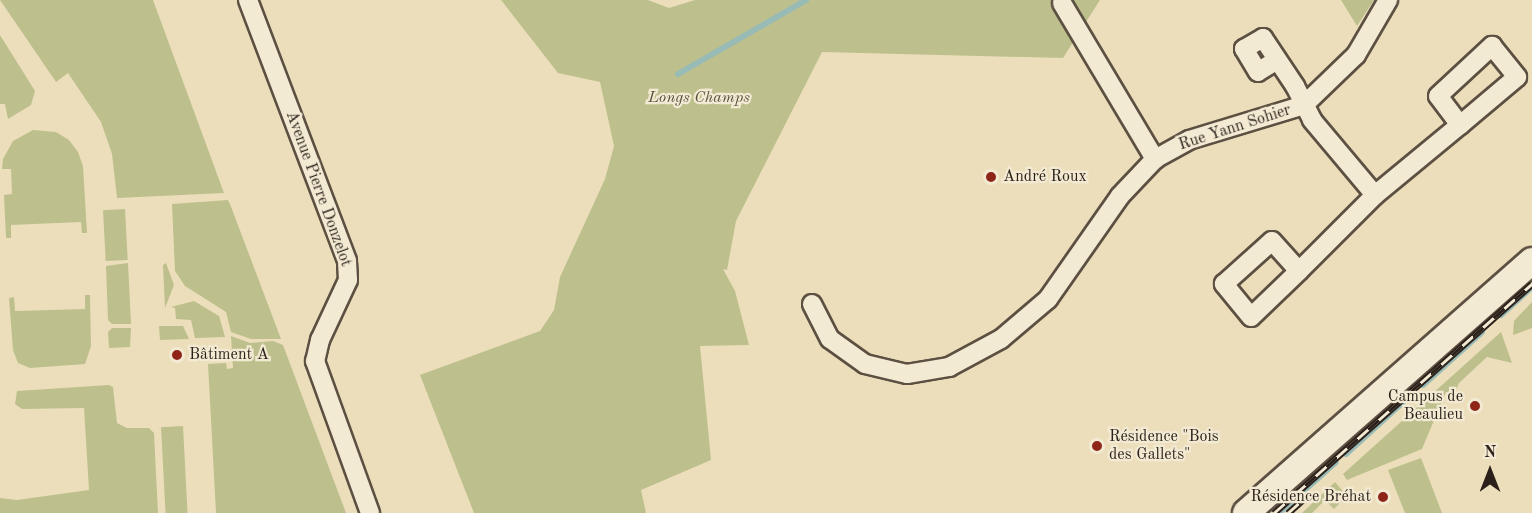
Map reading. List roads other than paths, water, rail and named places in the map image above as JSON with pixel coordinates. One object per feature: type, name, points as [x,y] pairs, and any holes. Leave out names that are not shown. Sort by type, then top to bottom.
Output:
[{"type":"main road","points":[[1246,513],[1532,261]]},
{"type":"street","name":"Avenue Pierre Donzelot","points":[[248,0],[347,261],[348,280],[320,340],[315,361],[370,513]]},
{"type":"street","name":"Rue Yann Sohier","points":[[812,304],[830,339],[865,364],[907,374],[949,367],[1001,339],[1048,299],[1120,196],[1155,159],[1189,140],[1305,105],[1356,55],[1388,0]]},
{"type":"street","points":[[1062,3],[1155,159]]},
{"type":"street","points":[[1277,60],[1312,120],[1375,195]]},
{"type":"street","points":[[1299,271],[1375,195],[1460,124]]},
{"type":"waterway","points":[[678,74],[806,0]]},
{"type":"waterway","points":[[1501,315],[1532,287]]},
{"type":"waterway","points":[[1423,385],[1482,332]]},
{"type":"waterway","points":[[1346,454],[1414,392]]},
{"type":"waterway","points":[[1279,513],[1336,462]]},
{"type":"railway","points":[[1274,513],[1532,284]]},
{"type":"railway","points":[[1288,513],[1308,495]]},
{"type":"place","name":"André Roux","points":[[991,177]]},
{"type":"place","name":"Bâtiment A","points":[[177,355]]},
{"type":"place","name":"Campus de Beaulieu","points":[[1475,406]]},
{"type":"place","name":"Résidence \"Bois des Gallets\"","points":[[1097,446]]},
{"type":"place","name":"Résidence Bréhat","points":[[1383,497]]},
{"type":"park label","name":"Longs Champs","points":[[699,98]]}]
